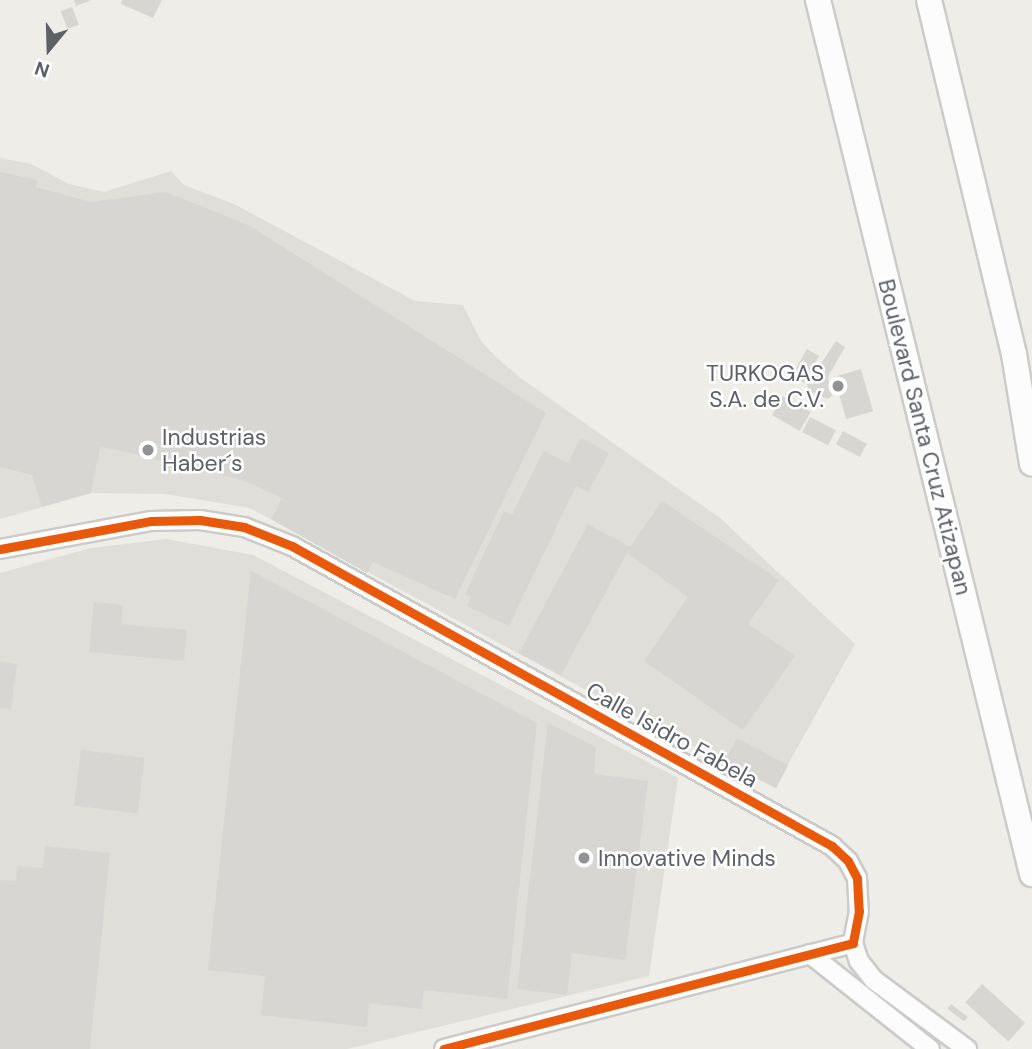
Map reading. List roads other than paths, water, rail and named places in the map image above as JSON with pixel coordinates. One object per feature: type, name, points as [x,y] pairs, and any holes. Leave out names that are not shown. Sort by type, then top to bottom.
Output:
[{"type":"main road","name":"Boulevard Santa Cruz Atizapan","points":[[818,0],[1032,874]]},
{"type":"main road","points":[[929,0],[1014,354],[1032,464]]},
{"type":"street","name":"Calle Isidro Fabela","points":[[0,549],[151,521],[200,520],[244,527],[292,546],[832,846],[848,860],[857,878],[859,911],[853,943]]},
{"type":"street","points":[[444,1049],[853,943],[859,961],[874,980],[967,1049]]},
{"type":"street","points":[[810,954],[930,1049]]},
{"type":"place","name":"TURKOGAS S.A. de C.V.","points":[[838,386]]},
{"type":"place","name":"Industrias Haber´s","points":[[148,450]]},
{"type":"place","name":"Innovative Minds","points":[[584,858]]}]
